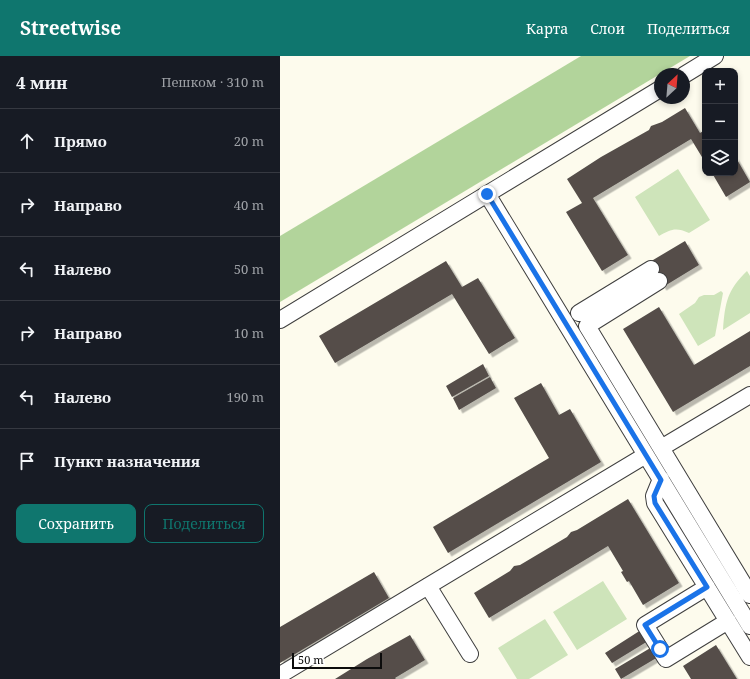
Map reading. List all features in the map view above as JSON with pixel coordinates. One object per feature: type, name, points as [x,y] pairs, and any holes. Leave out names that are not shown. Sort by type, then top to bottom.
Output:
[{"type":"lane","points":[[690,71],[715,56]]},
{"type":"lane","points":[[280,320],[654,93]]},
{"type":"lane","points":[[487,194],[750,626]]},
{"type":"lane","points":[[579,313],[655,275],[587,326],[750,595]]},
{"type":"lane","points":[[662,448],[750,395]]},
{"type":"lane","points":[[280,675],[646,455]]},
{"type":"lane","points":[[661,480],[654,496],[655,503],[750,657]]},
{"type":"lane","points":[[428,586],[470,654]]},
{"type":"lane","points":[[707,587],[645,625],[647,634],[658,651],[666,659],[728,621]]},
{"type":"green space","points":[[581,56],[690,56],[670,68],[654,68],[654,78],[280,302],[280,236]]},
{"type":"green space","points":[[678,169],[710,220],[689,233],[677,229],[659,236],[635,197]]},
{"type":"green space","points":[[747,271],[750,276],[750,313],[723,330],[728,298],[735,284]]},
{"type":"green space","points":[[721,291],[723,293],[715,336],[698,346],[679,314],[695,303],[699,297],[704,295],[714,295]]},
{"type":"green space","points":[[603,581],[627,619],[577,650],[553,612]]},
{"type":"green space","points":[[545,619],[568,655],[529,679],[517,679],[498,648]]},
{"type":"building","points":[[685,108],[700,133],[702,132],[702,157],[691,139],[593,198],[628,255],[602,271],[566,212],[582,203],[567,179],[601,157],[649,130],[651,126],[662,122]]},
{"type":"building","points":[[738,161],[750,182],[726,197],[714,176],[738,176]]},
{"type":"building","points":[[685,241],[699,265],[663,287],[648,263]]},
{"type":"building","points":[[446,261],[462,287],[478,278],[515,338],[489,354],[452,294],[335,363],[319,336]]},
{"type":"building","points":[[659,307],[694,365],[750,331],[750,366],[673,412],[623,329]]},
{"type":"building","points":[[483,364],[489,376],[452,397],[446,386]]},
{"type":"building","points":[[490,377],[496,388],[459,410],[453,398]]},
{"type":"building","points":[[541,383],[559,415],[570,409],[601,462],[448,553],[433,527],[549,458],[514,398]]},
{"type":"building","points":[[628,499],[679,583],[643,605],[629,581],[627,582],[621,572],[623,571],[608,546],[489,618],[474,593],[510,571],[514,566],[520,565],[567,537],[571,532],[577,530]]},
{"type":"building","points":[[374,572],[389,598],[280,663],[280,627]]},
{"type":"building","points":[[641,630],[648,641],[612,663],[605,653]]},
{"type":"building","points":[[410,635],[425,660],[395,678],[396,679],[335,679],[367,659]]},
{"type":"building","points":[[716,645],[737,679],[691,679],[683,666]]},
{"type":"building","points":[[652,647],[658,657],[621,679],[615,669]]},
{"type":"route","points":[[487,194],[661,480],[654,496],[655,503],[707,587],[645,625],[660,649]]}]
